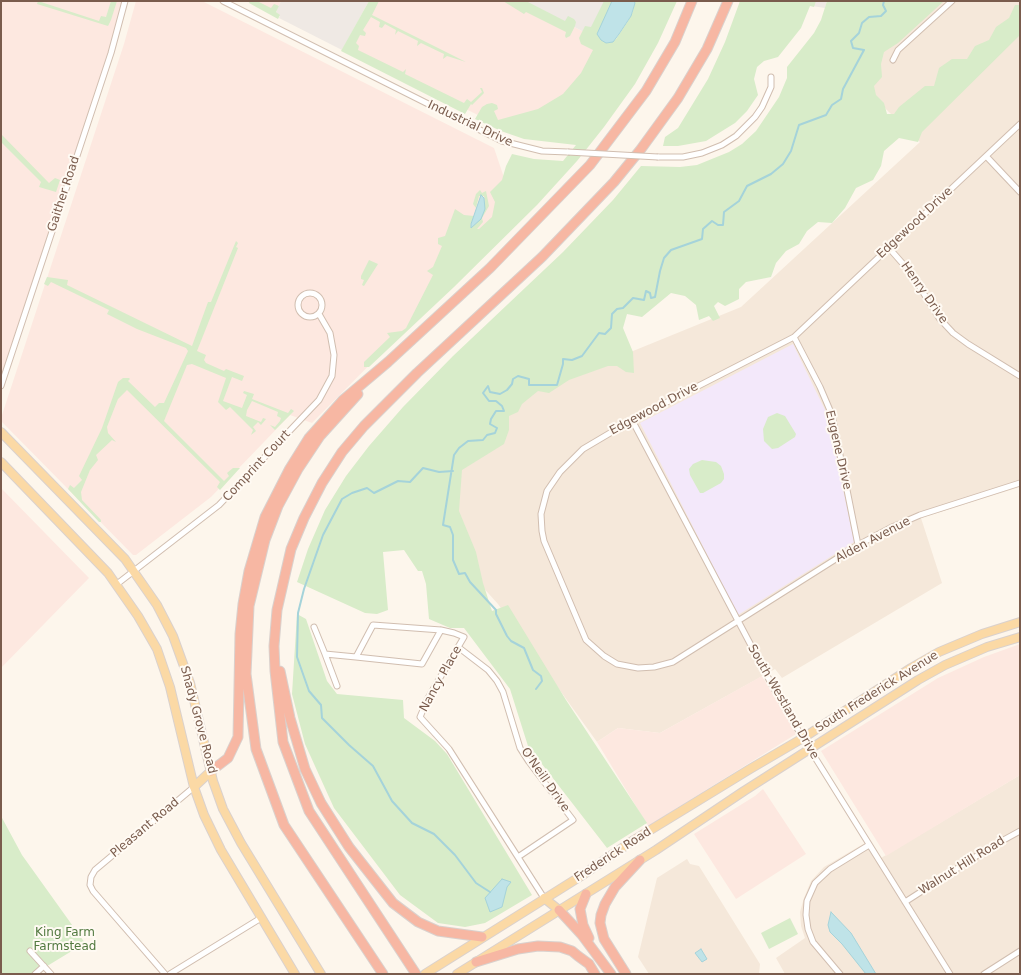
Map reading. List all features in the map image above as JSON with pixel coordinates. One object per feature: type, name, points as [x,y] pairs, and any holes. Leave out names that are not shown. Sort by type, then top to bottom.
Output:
[{"type":"highway","points":[[211,771],[228,758],[238,737],[240,634],[243,604],[249,572],[265,517],[289,470],[309,438],[343,400],[388,362],[490,268],[590,165],[616,133],[650,86],[675,42],[692,1]]},
{"type":"highway","points":[[414,971],[309,811],[302,797],[283,742],[276,685],[274,646],[277,610],[291,549],[304,518],[322,483],[342,452],[364,426],[417,373],[520,278],[614,182],[641,149],[678,98],[707,49],[728,1]]},
{"type":"highway","points":[[383,974],[282,819],[256,749],[246,674],[249,606],[265,540],[278,506],[298,469],[320,436],[388,362]]},
{"type":"highway","points":[[274,646],[290,718],[305,768],[321,803],[349,848],[393,903],[418,922],[438,930],[482,937]]},
{"type":"highway","points":[[626,974],[604,939],[600,923],[605,904],[615,887],[640,860]]},
{"type":"highway","points":[[586,894],[580,910],[583,925],[593,949]]},
{"type":"highway","points":[[559,910],[593,949],[611,974]]},
{"type":"highway","points":[[476,962],[532,947],[560,947],[575,954],[589,964],[595,974]]},
{"type":"main road","name":"Shady Grove Road","points":[[1,432],[107,540],[135,572],[157,604],[175,641],[190,683],[211,771],[223,809],[241,844],[321,974]]},
{"type":"main road","name":"Shady Grove Road","points":[[1,462],[92,554],[117,584],[157,649],[173,696],[194,787],[204,815],[221,850],[295,974]]},
{"type":"main road","name":"South Frederick Avenue","points":[[803,738],[911,668],[939,652],[982,634],[1020,622]]},
{"type":"main road","name":"South Frederick Avenue","points":[[809,748],[918,680],[945,665],[987,648],[1020,638]]},
{"type":"main road","name":"Frederick Road","points":[[425,974],[750,769],[803,738]]},
{"type":"main road","name":"Frederick Road","points":[[456,974],[640,860],[809,748]]},
{"type":"main road","name":"Pleasant Road","points":[[194,787],[211,771]]},
{"type":"main road","points":[[544,898],[559,910]]},
{"type":"street","name":"Gaither Road","points":[[1,386],[110,53],[125,1]]},
{"type":"street","name":"Industrial Drive","points":[[223,1],[502,141],[534,150],[658,157],[683,157],[702,153],[722,145],[736,136],[755,117],[762,107],[771,87],[771,77]]},
{"type":"street","points":[[893,60],[898,50],[952,1]]},
{"type":"street","name":"Edgewood Drive","points":[[738,622],[673,662],[654,667],[638,668],[618,664],[604,656],[593,647],[581,632],[544,541],[541,514],[544,500],[552,483],[570,460],[583,449],[632,420],[794,337],[1020,124]]},
{"type":"street","points":[[986,156],[1020,192]]},
{"type":"street","name":"Henry Drive","points":[[889,248],[911,273],[939,318],[952,333],[1020,376]]},
{"type":"street","name":"Comprint Court","points":[[117,584],[135,572],[219,506],[319,400],[332,376],[334,355],[330,333],[319,314],[322,304],[318,296],[309,293],[300,298],[298,305],[302,315],[309,318],[319,314]]},
{"type":"street","name":"Eugene Drive","points":[[794,337],[820,387],[832,415],[858,545]]},
{"type":"street","name":"South Westland Drive","points":[[632,420],[738,622],[803,738],[950,974]]},
{"type":"street","name":"Alden Avenue","points":[[738,622],[858,545],[890,528],[920,515],[1020,483]]},
{"type":"street","name":"Nancy Place","points":[[356,657],[373,625],[441,630],[454,632],[464,638],[420,712],[422,721],[449,749],[518,857]]},
{"type":"street","points":[[314,627],[337,686]]},
{"type":"street","name":"Nancy Place","points":[[325,654],[422,664],[441,630]]},
{"type":"street","name":"O'Neill Drive","points":[[458,647],[488,670],[497,681],[503,692],[520,748],[573,820],[518,857]]},
{"type":"street","name":"Pleasant Road","points":[[165,974],[93,891],[90,885],[95,870],[194,787]]},
{"type":"street","name":"Walnut Hill Road","points":[[905,902],[989,848],[1020,831]]},
{"type":"street","points":[[840,974],[813,942],[808,929],[806,915],[807,901],[815,883],[830,869],[869,845]]},
{"type":"street","points":[[518,857],[544,898]]},
{"type":"street","points":[[170,974],[261,918]]},
{"type":"street","points":[[30,951],[51,974]]},
{"type":"street","points":[[984,974],[1020,951]]},
{"type":"street","points":[[35,974],[44,966]]},
{"type":"shaded area","points":[[1,1],[124,1],[1,383]]},
{"type":"shaded area","points":[[136,1],[202,1],[494,148],[517,216],[312,423],[290,415],[211,497],[136,555],[133,555],[1,421],[1,418],[124,44]]},
{"type":"shaded area","points":[[246,1],[281,1],[274,15]]},
{"type":"shaded area","points":[[281,1],[369,1],[342,50],[279,18],[280,16],[276,12]]},
{"type":"shaded area","points":[[372,1],[523,1],[592,36],[597,51],[576,88],[545,109],[498,125],[347,50]]},
{"type":"shaded area","points":[[523,1],[610,1],[592,36]]},
{"type":"shaded area","points":[[779,1],[827,1],[825,8]]},
{"type":"shaded area","points":[[934,1],[1020,1],[1020,487],[921,518],[942,583],[782,678],[775,669],[660,733],[618,728],[597,742],[498,604],[443,543],[456,466],[495,419],[530,393],[741,307],[920,142],[860,84],[860,69]]},
{"type":"shaded area","points":[[793,344],[828,416],[854,542],[738,615],[640,423]]},
{"type":"shaded area","points":[[1,488],[89,578],[1,668]]},
{"type":"shaded area","points":[[1020,644],[1020,775],[886,856],[821,751],[938,678],[984,657]]},
{"type":"shaded area","points":[[762,676],[796,734],[648,826],[597,742],[618,728],[660,733]]},
{"type":"shaded area","points":[[1020,775],[1020,974],[785,974],[776,958],[805,938],[801,926],[800,912],[811,881],[824,867],[865,843],[876,861]]},
{"type":"shaded area","points":[[763,789],[806,854],[736,899],[694,834],[755,796]]},
{"type":"shaded area","points":[[687,859],[690,864],[699,866],[760,964],[759,974],[649,974],[638,957],[657,878]]},
{"type":"green space","points":[[38,1],[99,21],[101,16],[106,17],[111,1],[117,1],[108,26],[37,4]]},
{"type":"green space","points":[[250,1],[257,1],[271,8],[274,4],[279,6],[276,12],[280,15],[278,19],[249,3]]},
{"type":"green space","points":[[369,1],[379,1],[372,15],[466,62],[447,56],[443,59],[444,54],[421,43],[417,46],[418,41],[398,31],[395,35],[396,30],[385,24],[382,28],[379,27],[380,22],[371,17],[363,30],[366,33],[365,36],[360,35],[356,43],[359,46],[358,50],[403,72],[406,69],[405,74],[464,103],[467,99],[471,102],[482,92],[480,88],[482,88],[484,93],[472,105],[471,104],[465,114],[341,51]]},
{"type":"green space","points":[[503,1],[526,1],[565,21],[568,16],[574,19],[576,22],[575,26],[570,36],[566,38],[566,32],[526,12],[524,14]]},
{"type":"green space","points":[[604,1],[612,1],[599,36],[606,43],[609,43],[616,39],[628,21],[633,11],[634,1],[677,1],[658,43],[635,84],[577,161],[537,205],[454,287],[369,367],[364,367],[364,362],[390,337],[387,333],[402,331],[406,328],[433,275],[427,271],[433,267],[442,246],[438,244],[438,238],[445,236],[455,209],[464,215],[474,216],[470,226],[485,204],[484,196],[479,196],[476,208],[473,204],[476,194],[480,190],[482,193],[486,191],[489,206],[482,218],[483,222],[477,229],[479,229],[492,217],[495,202],[490,192],[502,180],[506,166],[512,154],[534,159],[563,161],[576,145],[524,139],[501,131],[475,119],[482,107],[487,104],[492,103],[497,105],[498,109],[494,111],[498,120],[538,109],[563,94],[581,73],[593,50],[581,44],[579,38],[585,26],[591,27]]},
{"type":"green space","points":[[740,1],[816,1],[814,7],[810,6],[801,28],[778,57],[764,61],[757,67],[754,79],[758,95],[747,111],[735,123],[706,141],[678,146],[663,146],[665,137],[678,128],[708,79],[725,42]]},
{"type":"green space","points":[[827,1],[944,1],[898,43],[884,52],[881,64],[882,77],[874,86],[876,95],[884,103],[887,114],[894,114],[899,107],[925,86],[934,86],[939,68],[952,59],[967,59],[975,46],[989,40],[996,27],[1009,18],[1015,5],[1020,5],[1020,35],[922,132],[918,142],[899,138],[884,151],[881,166],[873,180],[856,188],[845,208],[832,223],[818,222],[807,231],[799,244],[786,251],[776,263],[771,277],[746,282],[739,289],[739,299],[725,306],[718,302],[714,306],[720,318],[713,321],[709,316],[699,320],[696,305],[685,296],[671,293],[642,317],[627,314],[623,328],[633,352],[634,373],[626,372],[617,366],[608,366],[569,380],[549,393],[538,391],[522,404],[518,412],[509,416],[509,430],[504,444],[462,470],[459,511],[476,552],[483,583],[492,611],[508,605],[566,700],[647,823],[607,848],[528,746],[510,689],[464,628],[450,628],[429,619],[426,584],[422,571],[418,571],[404,550],[383,552],[388,610],[377,614],[365,613],[297,582],[308,549],[325,510],[346,476],[369,446],[403,407],[453,356],[563,252],[613,200],[641,166],[680,167],[697,165],[729,152],[742,144],[756,131],[779,97],[787,78],[787,67],[814,33],[821,20]]},
{"type":"green space","points":[[1,134],[49,183],[55,178],[60,180],[56,192],[39,187],[41,182],[1,142]]},
{"type":"green space","points":[[236,241],[238,243],[236,247],[238,248],[197,351],[206,355],[204,360],[206,363],[224,371],[226,369],[244,376],[242,381],[232,377],[223,401],[242,408],[247,395],[243,393],[244,391],[254,394],[252,399],[288,413],[291,409],[294,411],[275,430],[270,425],[275,427],[280,421],[281,418],[277,416],[278,412],[252,401],[247,410],[246,416],[261,422],[263,418],[266,419],[261,425],[258,422],[253,427],[256,431],[251,435],[253,430],[230,407],[226,410],[218,402],[226,378],[192,364],[187,365],[164,421],[224,481],[229,476],[227,473],[233,468],[240,468],[220,490],[217,487],[220,482],[127,390],[118,399],[107,427],[108,433],[116,442],[112,440],[96,455],[98,460],[90,470],[81,492],[82,500],[101,520],[101,522],[99,522],[68,489],[70,485],[74,488],[82,480],[79,476],[102,428],[118,382],[123,378],[129,378],[130,379],[128,381],[155,407],[159,403],[164,403],[188,351],[186,348],[137,329],[107,314],[109,310],[51,282],[48,286],[44,284],[47,277],[68,280],[67,285],[192,346],[208,302],[211,302]]},
{"type":"green space","points":[[369,260],[378,264],[364,286],[362,285],[364,280],[361,279],[361,276]]},
{"type":"green space","points":[[777,413],[785,416],[796,434],[795,437],[778,448],[772,449],[764,441],[763,429],[768,417]]},
{"type":"green space","points":[[702,460],[716,462],[721,466],[724,479],[721,483],[703,493],[700,493],[690,475],[689,469],[693,464]]},
{"type":"green space","points":[[297,614],[306,619],[327,681],[337,694],[403,700],[404,718],[435,741],[447,754],[532,895],[485,923],[465,927],[438,923],[400,895],[334,808],[305,744],[292,694]]},
{"type":"green space","name":"King Farm Farmstead","points":[[1,816],[22,855],[85,943],[34,974],[1,974]]},
{"type":"green space","points":[[790,918],[798,934],[769,949],[761,933]]},
{"type":"water","points":[[612,1],[634,1],[635,3],[631,16],[619,34],[613,42],[606,43],[601,40],[597,34]]},
{"type":"water","points":[[481,195],[484,198],[485,209],[481,219],[471,228],[471,224]]},
{"type":"water","points":[[502,879],[511,882],[507,887],[502,907],[490,912],[485,898]]},
{"type":"water","points":[[831,912],[851,933],[876,974],[866,974],[842,944],[830,932],[828,925]]},
{"type":"water","points":[[701,949],[707,959],[702,962],[695,953]]},
{"type":"waterway","points":[[536,689],[542,681],[541,676],[533,670],[524,648],[511,641],[507,636],[496,614],[496,610],[470,582],[465,573],[459,574],[453,560],[453,535],[450,527],[443,525],[454,455],[459,448],[468,441],[483,440],[487,435],[495,433],[497,428],[490,424],[491,419],[496,411],[504,411],[502,406],[496,401],[489,401],[483,393],[488,386],[490,392],[500,394],[507,390],[512,384],[513,379],[518,376],[529,379],[529,385],[557,385],[563,359],[572,360],[582,356],[599,333],[605,334],[611,328],[612,314],[617,309],[623,308],[633,298],[644,300],[646,291],[650,293],[651,298],[655,297],[664,258],[671,250],[702,239],[703,229],[712,221],[718,225],[723,225],[724,212],[739,201],[747,186],[771,174],[783,164],[791,151],[799,125],[826,115],[832,105],[841,99],[843,89],[864,50],[853,48],[851,41],[859,33],[862,23],[869,17],[881,16],[886,11],[883,5],[884,1]]},
{"type":"waterway","points":[[453,471],[439,472],[423,468],[410,482],[398,481],[374,493],[367,488],[352,493],[342,499],[323,535],[304,589],[298,613],[297,657],[309,691],[321,705],[322,718],[373,766],[392,801],[412,823],[434,834],[455,855],[476,883],[490,892]]}]
